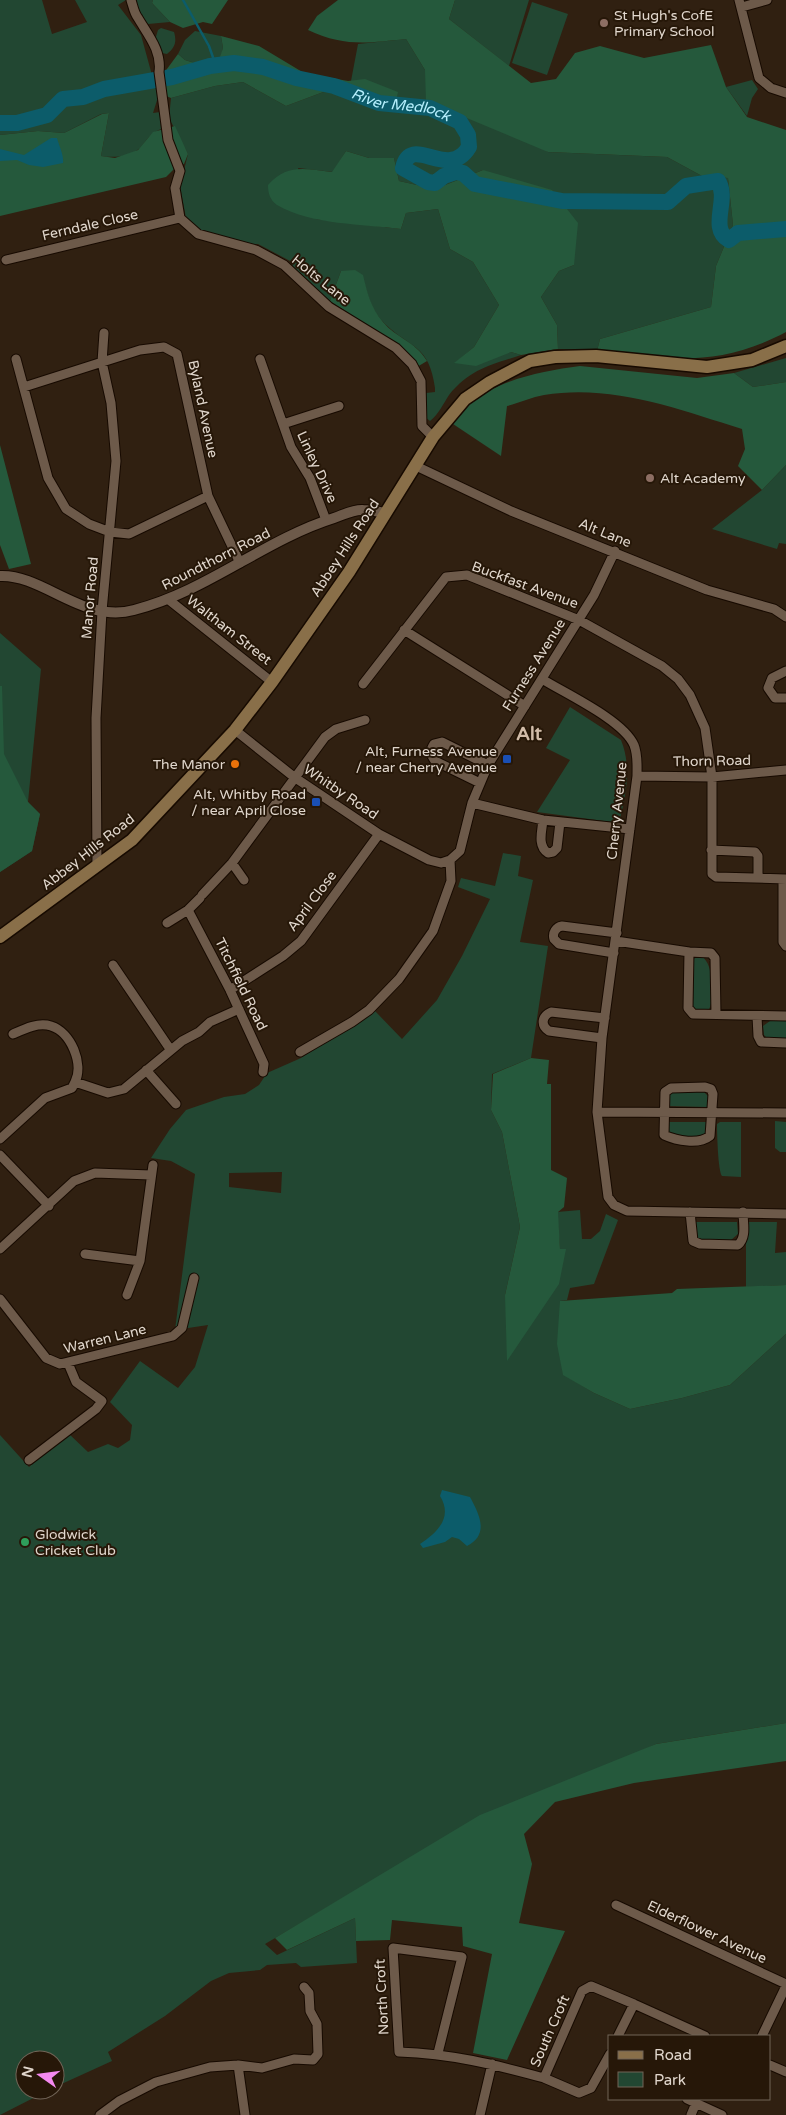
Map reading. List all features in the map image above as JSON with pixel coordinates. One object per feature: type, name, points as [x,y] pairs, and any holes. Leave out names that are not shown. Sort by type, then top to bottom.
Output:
[{"type":"main road","name":"Abbey Hills Road","points":[[0,937],[132,840],[235,730],[272,682],[349,572],[433,437],[464,400],[490,382],[530,361],[555,357],[596,356],[707,367],[752,360],[786,346]]},
{"type":"street","points":[[131,0],[137,17],[154,43],[160,64],[160,86],[168,140],[180,171],[175,188],[180,218]]},
{"type":"street","points":[[767,0],[741,4],[759,78],[771,88],[786,93]]},
{"type":"street","name":"Ferndale Close","points":[[6,260],[180,218]]},
{"type":"street","name":"Holts Lane","points":[[180,218],[198,234],[256,250],[284,266],[329,307],[396,348],[412,364],[421,381],[422,426],[433,437]]},
{"type":"street","name":"Manor Road","points":[[97,866],[96,718],[102,611],[116,461],[111,403],[102,362],[104,333]]},
{"type":"street","name":"Byland Avenue","points":[[24,387],[140,350],[164,347],[177,354],[208,496],[240,563]]},
{"type":"street","points":[[16,359],[48,478],[66,509],[89,524],[110,532],[129,534],[208,496]]},
{"type":"street","name":"Linley Drive","points":[[260,359],[291,447],[310,478],[326,520]]},
{"type":"street","name":"Linley Drive","points":[[283,424],[339,406]]},
{"type":"street","name":"Alt Lane","points":[[416,466],[511,511],[615,551],[707,590],[785,613]]},
{"type":"street","name":"Roundthorn Road","points":[[0,576],[26,581],[72,603],[102,611],[132,611],[169,600],[326,520],[362,509],[386,513]]},
{"type":"street","name":"Furness Avenue","points":[[450,860],[460,851],[472,803],[488,765],[594,595],[615,551]]},
{"type":"street","name":"Buckfast Avenue","points":[[363,684],[446,577],[467,575],[579,620],[662,666],[678,679],[690,695],[705,728],[712,777],[710,870],[713,876],[758,878]]},
{"type":"street","name":"Waltham Street","points":[[169,600],[272,682]]},
{"type":"street","points":[[404,630],[525,706]]},
{"type":"street","points":[[786,672],[772,678],[768,688],[775,698],[786,698]]},
{"type":"street","name":"Cherry Avenue","points":[[542,680],[616,723],[624,731],[636,753],[637,776],[602,1038],[597,1112],[608,1197],[614,1205],[626,1211],[786,1214]]},
{"type":"street","points":[[167,924],[188,910],[232,864],[324,737],[336,729],[366,720]]},
{"type":"street","name":"Whitby Road","points":[[235,730],[294,777],[379,834],[429,860],[441,864],[450,860]]},
{"type":"street","points":[[480,783],[435,761],[431,756],[431,749],[434,744],[442,742],[488,765]]},
{"type":"street","name":"Thorn Road","points":[[637,776],[712,777],[786,770]]},
{"type":"street","points":[[472,803],[543,820],[630,829]]},
{"type":"street","points":[[543,820],[541,845],[548,853],[553,852],[557,848],[560,822]]},
{"type":"street","name":"April Close","points":[[230,990],[283,956],[301,941],[379,834]]},
{"type":"street","points":[[711,850],[755,852],[758,856],[758,878],[785,879],[783,942],[786,946]]},
{"type":"street","points":[[300,1052],[369,1010],[399,979],[433,932],[451,881],[450,860]]},
{"type":"street","points":[[232,864],[244,880]]},
{"type":"street","name":"Titchfield Road","points":[[188,910],[239,1009],[264,1064],[263,1072]]},
{"type":"street","points":[[614,953],[558,944],[553,934],[557,928],[562,926],[689,952],[710,953],[716,958],[716,1014]]},
{"type":"street","points":[[689,952],[688,1008],[693,1014],[786,1016]]},
{"type":"street","points":[[113,965],[170,1050]]},
{"type":"street","points":[[75,1082],[108,1093],[124,1089],[170,1050],[199,1032],[210,1022],[239,1009]]},
{"type":"street","points":[[602,1038],[549,1031],[543,1026],[543,1020],[545,1015],[551,1012],[605,1018]]},
{"type":"street","points":[[757,1016],[758,1036],[761,1042],[786,1043]]},
{"type":"street","points":[[0,1138],[45,1098],[72,1088],[79,1074],[77,1056],[64,1035],[51,1026],[34,1025],[13,1034]]},
{"type":"street","points":[[146,1070],[176,1104]]},
{"type":"street","points":[[705,1087],[712,1091],[713,1113],[712,1133],[702,1141],[675,1140],[664,1135],[663,1098],[667,1090],[705,1087]]},
{"type":"street","points":[[597,1112],[786,1113]]},
{"type":"street","points":[[0,1155],[49,1206]]},
{"type":"street","points":[[127,1295],[140,1261],[152,1165]]},
{"type":"street","points":[[0,1249],[74,1181],[95,1173],[151,1175]]},
{"type":"street","points":[[690,1212],[693,1241],[700,1244],[738,1244],[742,1241],[744,1235],[743,1212]]},
{"type":"street","points":[[85,1254],[140,1261]]},
{"type":"street","name":"Warren Lane","points":[[0,1299],[46,1358],[60,1364],[173,1336],[182,1328],[194,1278]]},
{"type":"street","points":[[28,1460],[96,1409],[102,1401],[76,1382],[68,1363]]},
{"type":"street","name":"Elderflower Avenue","points":[[616,1905],[786,1985]]},
{"type":"street","name":"North Croft","points":[[438,2053],[462,1958],[393,1948],[398,2052],[438,2053],[492,2064],[544,2078]]},
{"type":"street","points":[[762,2035],[786,1985]]},
{"type":"street","name":"South Croft","points":[[608,2058],[591,2088],[579,2092],[544,2078],[582,1991],[591,1986],[700,2035]]},
{"type":"street","points":[[100,2115],[118,2101],[156,2082],[210,2067],[238,2065],[262,2068],[294,2059],[313,2060],[318,2054],[316,2024],[310,2011],[309,1993],[304,1987]]},
{"type":"street","points":[[618,2035],[634,2004]]},
{"type":"street","points":[[480,2115],[492,2064]]},
{"type":"street","points":[[238,2065],[245,2115]]},
{"type":"street","points":[[771,2065],[786,2072]]},
{"type":"street","points":[[689,2100],[722,2115]]},
{"type":"street","points":[[691,2115],[696,2103]]},
{"type":"green space","points":[[0,0],[42,0],[52,34],[87,22],[75,0],[126,0],[118,5],[141,35],[158,97],[153,113],[160,112],[161,129],[151,135],[136,151],[116,157],[101,156],[109,113],[101,114],[64,133],[38,131],[0,135]]},
{"type":"green space","points":[[135,0],[153,0],[152,3],[170,22],[148,24],[141,18]]},
{"type":"green space","points":[[153,0],[228,0],[212,24],[203,22],[183,28],[170,22],[152,3]]},
{"type":"green space","points":[[338,0],[455,0],[449,19],[531,83],[556,79],[575,53],[600,46],[644,58],[711,45],[726,87],[747,117],[786,130],[786,332],[738,351],[716,356],[671,358],[597,351],[600,339],[711,307],[716,266],[733,225],[728,178],[702,176],[667,157],[548,152],[426,101],[425,70],[406,39],[368,42],[345,41],[333,39],[308,30],[317,16]]},
{"type":"green space","points":[[455,0],[529,0],[509,66],[449,19]]},
{"type":"green space","points":[[532,2],[568,14],[547,75],[512,63]]},
{"type":"green space","points":[[161,28],[174,32],[175,36],[175,44],[167,54],[162,53],[155,40],[158,30]]},
{"type":"green space","points":[[195,31],[221,36],[223,48],[221,57],[204,66],[185,60],[178,54],[185,40]]},
{"type":"green space","points":[[221,36],[259,46],[304,73],[348,81],[365,79],[398,92],[396,101],[373,104],[326,91],[286,106],[243,82],[215,86],[171,98],[166,96],[164,73],[178,54],[185,60],[204,66],[220,57],[223,48]]},
{"type":"green space","points":[[406,39],[425,70],[548,152],[667,157],[702,176],[728,178],[733,225],[716,266],[711,307],[600,339],[597,351],[558,349],[557,325],[541,297],[559,271],[574,265],[483,170],[435,189],[399,181],[394,158],[369,158],[346,151],[333,172],[298,168],[316,219],[401,229],[406,213],[438,209],[450,249],[473,262],[499,305],[474,347],[455,363],[511,352],[521,355],[482,369],[465,379],[449,395],[430,421],[425,417],[426,393],[435,392],[435,388],[428,363],[418,349],[394,332],[380,319],[370,301],[362,275],[341,271],[330,301],[293,270],[292,262],[258,244],[241,244],[200,231],[186,218],[180,186],[188,154],[169,118],[171,98],[215,86],[243,82],[286,106],[326,91],[372,104],[351,81],[358,44]]},
{"type":"green space","points":[[752,80],[758,89],[752,98],[747,116],[726,87]]},
{"type":"green space","points":[[109,113],[101,156],[115,158],[138,150],[153,132],[175,126],[188,154],[184,164],[176,167],[166,177],[0,216],[0,135],[38,131],[64,133],[102,114]]},
{"type":"green space","points":[[346,151],[369,158],[394,158],[399,181],[435,189],[483,170],[552,190],[578,223],[574,265],[559,271],[541,297],[557,325],[558,349],[521,355],[511,352],[476,366],[454,363],[474,347],[499,305],[473,262],[450,249],[438,209],[406,213],[401,229],[321,220],[291,212],[277,205],[271,199],[268,185],[282,173],[297,169],[332,172]]},
{"type":"green space","points":[[355,270],[363,275],[372,305],[379,317],[388,327],[417,349],[427,361],[417,367],[378,332],[330,301],[341,271]]},
{"type":"green space","points":[[786,358],[786,382],[753,387],[734,373]]},
{"type":"green space","points":[[580,366],[697,378],[734,373],[753,387],[786,382],[786,465],[762,490],[738,466],[745,449],[742,429],[644,400],[620,396],[570,392],[539,396],[507,406],[501,456],[453,424],[467,405],[508,382],[522,377]]},
{"type":"green space","points":[[0,445],[31,564],[9,569],[0,545]]},
{"type":"green space","points":[[786,465],[786,544],[779,543],[777,549],[712,529],[762,490]]},
{"type":"green space","points":[[0,633],[41,669],[28,802],[40,814],[32,851],[0,872]]},
{"type":"green space","points":[[0,686],[2,686],[4,754],[28,802],[40,814],[32,851],[0,872]]},
{"type":"green space","points":[[570,707],[621,740],[626,760],[627,781],[619,823],[537,812],[570,760],[546,748]]},
{"type":"green space","points":[[503,853],[521,856],[518,876],[533,880],[520,942],[548,946],[531,1058],[492,1074],[491,1110],[502,1132],[520,1227],[505,1295],[565,1249],[560,1249],[557,1212],[580,1210],[582,1239],[591,1239],[600,1231],[606,1214],[618,1220],[594,1284],[570,1288],[567,1300],[560,1301],[563,1374],[594,1393],[630,1409],[730,1385],[786,1334],[786,1723],[656,1744],[399,1865],[265,1944],[277,1955],[355,1918],[357,1963],[301,1967],[296,1963],[267,1965],[260,1970],[229,1973],[211,1981],[165,2016],[108,2052],[112,2061],[65,2082],[65,2050],[15,2050],[15,2100],[29,2100],[0,2115],[0,1435],[29,1467],[67,1432],[88,1452],[108,1444],[118,1448],[130,1440],[132,1425],[110,1402],[140,1361],[178,1388],[195,1367],[208,1325],[175,1330],[195,1174],[171,1161],[151,1158],[170,1129],[186,1110],[224,1097],[245,1094],[259,1085],[267,1073],[301,1058],[375,1011],[402,1039],[437,1000],[462,956],[490,899],[458,887],[461,878],[495,886]],"holes":[[[282,1172],[281,1193],[229,1187],[229,1173]]]},
{"type":"green space","points":[[702,957],[709,967],[712,983],[712,1000],[708,1011],[697,1011],[692,1006],[692,960]]},
{"type":"green space","points":[[770,1021],[786,1021],[786,1039],[768,1039],[764,1035],[763,1026]]},
{"type":"green space","points":[[531,1058],[549,1060],[547,1084],[551,1084],[551,1170],[567,1178],[564,1207],[558,1212],[560,1249],[566,1249],[559,1284],[507,1361],[505,1295],[520,1227],[502,1132],[491,1110],[493,1074]]},
{"type":"green space","points":[[674,1091],[704,1092],[709,1097],[707,1107],[668,1106],[667,1096]]},
{"type":"green space","points":[[775,1121],[786,1122],[786,1152],[780,1152],[775,1148]]},
{"type":"green space","points":[[666,1122],[708,1122],[709,1128],[704,1137],[674,1138],[668,1135]]},
{"type":"green space","points":[[720,1122],[741,1122],[741,1177],[722,1176],[717,1129],[717,1124]]},
{"type":"green space","points":[[694,1222],[737,1222],[738,1234],[731,1240],[699,1240],[695,1238]]},
{"type":"green space","points":[[749,1222],[777,1222],[775,1253],[786,1252],[786,1285],[746,1287],[746,1227]]},
{"type":"green space","points":[[786,1285],[786,1334],[730,1385],[630,1409],[594,1393],[563,1375],[557,1344],[560,1301],[672,1293],[677,1289]]},
{"type":"green space","points":[[786,1723],[786,1761],[634,1783],[555,1802],[524,1834],[532,1864],[519,1923],[565,1931],[507,2060],[473,2053],[492,1954],[463,1946],[462,1927],[392,1920],[390,1940],[356,1941],[355,1918],[287,1950],[275,1938],[480,1815],[656,1744]]},
{"type":"water","points":[[51,138],[57,138],[63,163],[43,167],[29,165],[17,160],[0,161],[0,149],[24,155]]},
{"type":"water","points":[[442,1490],[470,1497],[477,1510],[480,1530],[474,1541],[467,1546],[459,1539],[452,1537],[445,1542],[423,1548],[420,1544],[433,1534],[442,1523],[445,1511],[440,1496]]},
{"type":"waterway","points":[[183,0],[209,46],[216,66]]},
{"type":"waterway","name":"River Medlock","points":[[0,123],[17,123],[47,115],[63,99],[83,97],[104,89],[172,77],[210,66],[234,63],[263,67],[296,78],[334,86],[379,103],[430,108],[460,122],[468,135],[469,147],[460,156],[451,160],[441,160],[414,154],[407,158],[403,168],[428,182],[435,183],[444,176],[456,172],[463,173],[475,184],[562,201],[668,202],[686,186],[718,181],[722,196],[720,228],[723,235],[729,240],[738,233],[786,229]]},
{"type":"place","name":"St Hugh's CofE Primary School","points":[[604,23]]},
{"type":"place","name":"Alt Academy","points":[[650,478]]},
{"type":"place","name":"Alt, Furness Avenue / near Cherry Avenue","points":[[507,759]]},
{"type":"place","name":"The Manor","points":[[235,764]]},
{"type":"place","name":"Alt, Whitby Road / near April Close","points":[[316,802]]},
{"type":"place","name":"Glodwick Cricket Club","points":[[25,1542]]},
{"type":"district","name":"Alt","points":[[529,734]]}]
